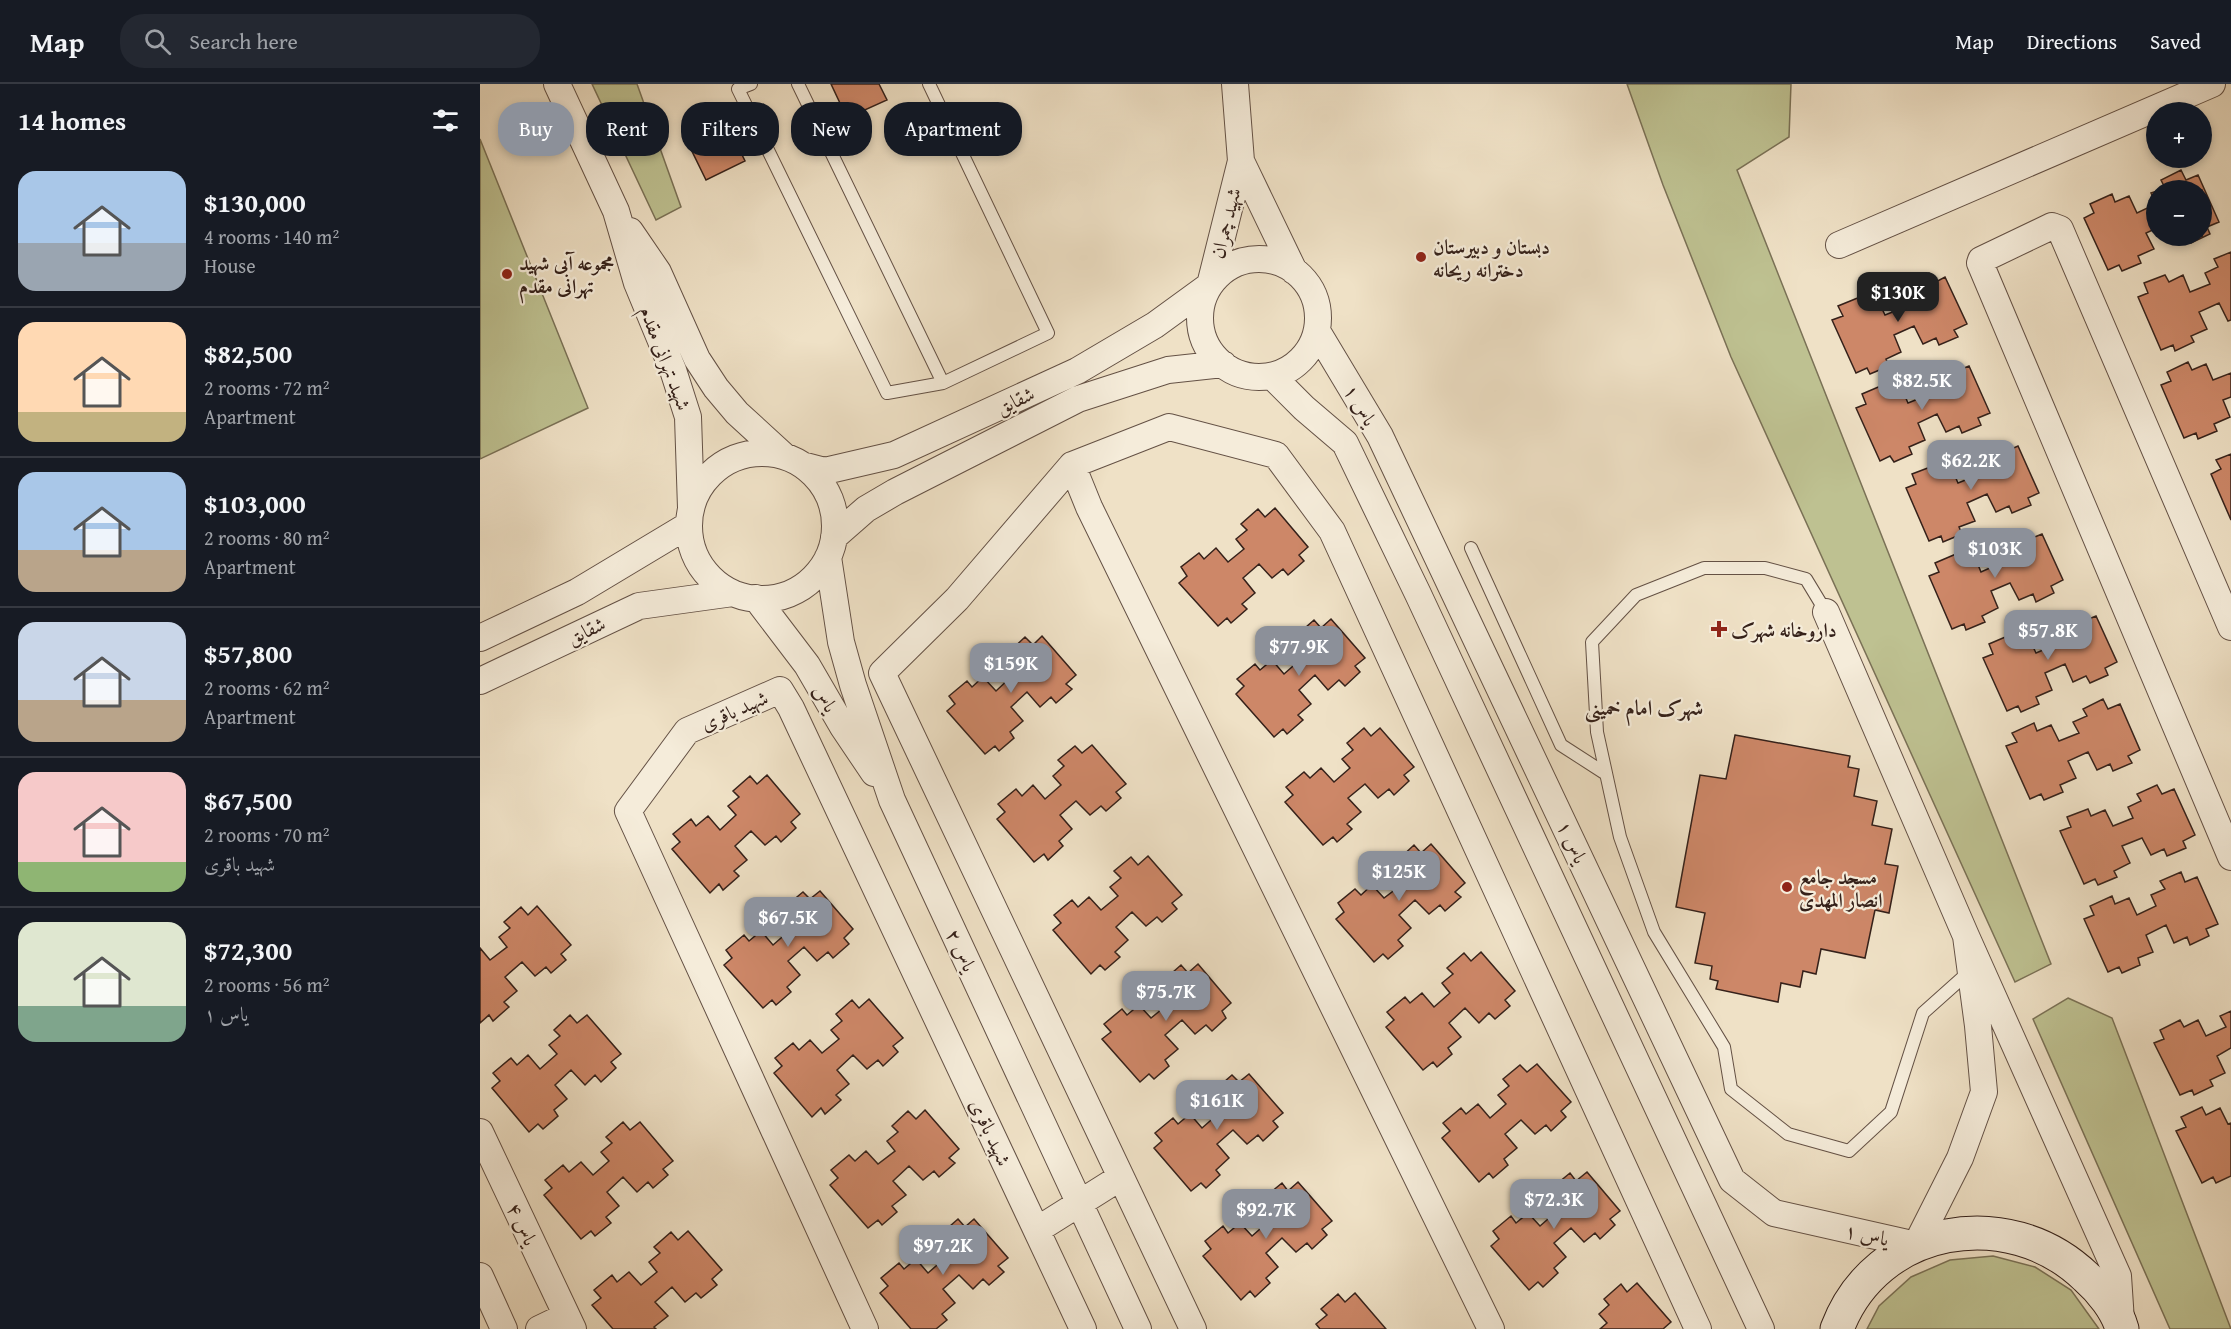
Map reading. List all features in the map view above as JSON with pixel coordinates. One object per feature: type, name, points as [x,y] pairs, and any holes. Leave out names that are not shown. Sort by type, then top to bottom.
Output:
[{"type":"main road","points":[[1837,1329],[1842,1316],[1861,1287],[1886,1263],[1916,1245],[1955,1233],[1995,1232],[2035,1242],[2071,1262],[2100,1290],[2122,1327]]},
{"type":"street","name":"شهید تهرانی مقدم","points":[[557,84],[616,211],[637,283],[673,370],[688,417],[689,518]]},
{"type":"street","name":"شهید چمران","points":[[1210,285],[1240,160],[1235,84]]},
{"type":"street","points":[[1839,245],[2212,84]]},
{"type":"street","name":"شهید چمران","points":[[1240,160],[1294,271]]},
{"type":"street","name":"شهید تهرانی مقدم","points":[[616,211],[657,272],[697,359],[716,388],[737,413],[793,461]]},
{"type":"street","points":[[2231,627],[2060,229],[2052,226],[1981,260],[1980,263],[2231,857]]},
{"type":"street","points":[[1258,258],[1278,262],[1294,271],[1306,283],[1314,297],[1318,314],[1317,331],[1311,346],[1301,360],[1272,376],[1255,377],[1238,373],[1223,364],[1211,351],[1203,336],[1200,318],[1202,301],[1210,285],[1222,271],[1240,262],[1258,258]]},
{"type":"street","name":"شقایق","points":[[793,461],[825,471],[894,455],[1077,371],[1155,325],[1210,285]]},
{"type":"street","name":"یاس ۱","points":[[1317,331],[1380,435],[1732,1180],[1774,1213],[1916,1245]]},
{"type":"street","name":"شقایق","points":[[831,547],[866,509],[1078,399],[1168,370],[1223,364]]},
{"type":"street","name":"یاس ۱","points":[[1272,376],[1304,408],[1345,443],[1423,604],[1761,1329]]},
{"type":"street","points":[[853,685],[882,674],[957,599],[1072,465],[1168,428],[1276,455],[1332,531],[1698,1329]]},
{"type":"street","points":[[765,453],[793,461],[822,484],[833,509],[831,547],[816,576],[798,589],[778,597],[745,596],[715,582],[701,566],[692,546],[689,518],[698,491],[710,475],[726,462],[744,455],[765,453]]},
{"type":"street","points":[[1072,465],[1089,507],[1491,1329]]},
{"type":"street","name":"شقایق","points":[[480,638],[577,592],[689,518]]},
{"type":"street","name":"یاس ۲","points":[[831,547],[841,642],[892,800],[1138,1329]]},
{"type":"street","name":"شقایق","points":[[480,681],[639,606],[745,596]]},
{"type":"street","name":"یاس","points":[[745,596],[807,665],[843,727],[892,800]]},
{"type":"street","points":[[1826,612],[1966,936],[2118,1276],[2122,1327]]},
{"type":"street","points":[[882,674],[1193,1329]]},
{"type":"street","points":[[791,708],[821,689]]},
{"type":"street","name":"شهید باقری","points":[[865,1329],[628,811],[687,731],[780,690],[791,708],[1083,1329]]},
{"type":"street","points":[[1916,1245],[1960,1158],[1984,1092],[1966,936]]},
{"type":"street","name":"یاس ۴","points":[[480,1132],[569,1322],[539,1329]]},
{"type":"street","points":[[1036,1230],[1121,1177]]},
{"type":"street","points":[[480,1276],[504,1329]]},
{"type":"lane","points":[[751,84],[738,89],[887,393],[943,383],[1048,333],[929,84]]},
{"type":"lane","points":[[798,84],[943,383]]},
{"type":"lane","points":[[1471,548],[1561,745],[1606,774]]},
{"type":"lane","points":[[1826,612],[1806,579],[1765,568],[1704,568],[1636,595],[1592,642],[1597,732],[1620,837],[1654,932],[1724,1047],[1731,1089],[1788,1134],[1849,1151],[1891,1112],[1923,1013],[1971,970]]},
{"type":"green space","points":[[592,84],[637,84],[643,102],[600,102]]},
{"type":"green space","points":[[1627,84],[1791,84],[1789,137],[1737,170],[2051,964],[2015,982],[1731,357],[1663,185]]},
{"type":"green space","name":"مجموعه آبی شهید تهرانی مقدم","points":[[480,139],[588,408],[480,459]]},
{"type":"green space","points":[[626,156],[663,156],[681,207],[656,220]]},
{"type":"green space","points":[[2068,998],[2112,1018],[2231,1329],[2170,1329],[2033,1019]]},
{"type":"green space","points":[[1993,1256],[2035,1267],[2071,1290],[2099,1329],[1867,1329],[1879,1306],[1911,1277],[1950,1260]]},
{"type":"building","points":[[831,84],[879,84],[887,100],[872,107],[872,102],[839,102]]},
{"type":"building","points":[[694,156],[743,156],[745,161],[706,180]]},
{"type":"building","points":[[2181,170],[2186,180],[2161,180]]},
{"type":"building","points":[[2198,175],[2200,180],[2186,180]]},
{"type":"building","points":[[2112,194],[2115,202],[2129,196],[2137,213],[2146,209],[2146,246],[2152,246],[2154,249],[2138,256],[2141,263],[2122,271],[2119,265],[2108,270],[2084,218],[2094,213],[2090,204]]},
{"type":"building","points":[[2212,206],[2219,222],[2212,225]]},
{"type":"building","points":[[2231,252],[2231,320],[2228,321],[2219,303],[2199,312],[2207,329],[2191,336],[2194,342],[2175,351],[2173,345],[2161,350],[2138,297],[2148,293],[2144,283],[2165,275],[2169,282],[2183,275],[2190,292],[2210,284],[2205,273],[2218,267],[2214,259]]},
{"type":"building","points":[[1929,273],[1934,283],[1945,277],[1967,324],[1954,330],[1958,337],[1939,345],[1936,338],[1923,344],[1914,326],[1894,335],[1901,352],[1886,359],[1889,366],[1870,374],[1867,368],[1856,373],[1832,320],[1843,316],[1838,306],[1860,297],[1863,305],[1877,298],[1885,315],[1905,307],[1899,296],[1913,290],[1909,282]]},
{"type":"building","points":[[1952,361],[1957,371],[1969,366],[1990,413],[1978,418],[1981,425],[1962,433],[1959,426],[1946,432],[1937,414],[1918,423],[1925,440],[1909,447],[1912,454],[1894,462],[1890,456],[1880,461],[1856,408],[1866,404],[1862,394],[1883,385],[1886,393],[1901,387],[1908,403],[1928,395],[1923,384],[1936,378],[1932,370]]},
{"type":"building","points":[[2188,362],[2192,370],[2206,364],[2213,380],[2231,373],[2231,397],[2223,400],[2230,417],[2214,424],[2217,431],[2198,439],[2196,433],[2184,438],[2161,385],[2171,381],[2167,372]]},
{"type":"building","points":[[2002,441],[2007,451],[2018,446],[2039,493],[2028,498],[2031,505],[2012,513],[2009,506],[1996,512],[1987,494],[1967,503],[1975,521],[1959,527],[1962,534],[1943,542],[1941,536],[1929,541],[1906,488],[1916,484],[1912,474],[1933,466],[1936,473],[1951,467],[1958,483],[1978,475],[1973,464],[1986,458],[1982,450]]},
{"type":"building","points":[[2231,454],[2231,520],[2211,474],[2221,469],[2216,460]]},
{"type":"building","points":[[1275,508],[1308,547],[1299,555],[1304,561],[1288,575],[1283,569],[1272,578],[1259,564],[1243,578],[1255,593],[1242,604],[1247,609],[1231,623],[1227,618],[1218,626],[1179,583],[1187,576],[1181,567],[1199,553],[1204,559],[1216,548],[1228,562],[1244,549],[1236,539],[1247,530],[1241,524],[1258,509],[1265,517]]},
{"type":"building","points":[[2026,530],[2030,539],[2042,534],[2063,580],[2051,586],[2054,593],[2036,602],[2033,594],[2019,600],[2010,583],[1991,591],[1998,608],[1982,616],[1985,622],[1966,630],[1964,624],[1952,629],[1929,576],[1939,572],[1935,563],[1956,554],[1960,561],[1974,555],[1981,572],[2001,563],[1996,552],[2009,546],[2005,539]]},
{"type":"building","points":[[2080,611],[2084,621],[2096,616],[2117,662],[2105,668],[2108,675],[2090,683],[2086,676],[2073,682],[2065,664],[2045,673],[2052,690],[2036,697],[2039,704],[2021,712],[2018,706],[2007,711],[1983,658],[1993,654],[1989,644],[2010,635],[2014,643],[2028,636],[2036,653],[2055,645],[2050,633],[2064,628],[2060,620]]},
{"type":"building","points":[[1331,619],[1365,658],[1355,666],[1360,672],[1345,686],[1339,680],[1328,690],[1315,675],[1299,690],[1311,704],[1298,715],[1303,720],[1287,734],[1283,729],[1274,737],[1236,694],[1244,686],[1237,679],[1255,664],[1260,670],[1272,660],[1284,674],[1301,659],[1292,650],[1304,641],[1297,635],[1314,620],[1321,628]]},
{"type":"building","points":[[1042,636],[1076,675],[1066,684],[1072,689],[1056,703],[1051,697],[1040,707],[1027,692],[1011,707],[1023,721],[1010,732],[1014,738],[999,751],[995,746],[985,754],[947,711],[955,704],[949,696],[967,681],[972,687],[983,677],[996,691],[1012,676],[1004,667],[1015,658],[1009,652],[1025,637],[1033,645]]},
{"type":"building","points":[[2103,699],[2108,709],[2120,704],[2140,750],[2128,756],[2132,763],[2113,771],[2110,764],[2097,770],[2088,752],[2068,761],[2076,778],[2060,785],[2063,792],[2044,800],[2041,794],[2030,799],[2006,746],[2017,742],[2012,733],[2034,723],[2037,731],[2051,725],[2059,741],[2079,733],[2073,722],[2087,716],[2083,709]]},
{"type":"building","points":[[1364,728],[1371,736],[1380,728],[1414,767],[1404,775],[1409,781],[1394,795],[1389,789],[1378,798],[1365,784],[1348,798],[1361,812],[1347,824],[1352,829],[1337,842],[1333,837],[1323,845],[1285,802],[1293,795],[1286,787],[1304,772],[1310,778],[1321,768],[1334,782],[1350,768],[1342,759],[1353,750],[1347,743]]},
{"type":"building","name":"مسجد جامع انصار المهدی","points":[[1735,735],[1850,756],[1848,767],[1859,769],[1854,796],[1877,801],[1872,825],[1892,829],[1885,864],[1898,866],[1889,913],[1875,910],[1865,958],[1821,949],[1816,974],[1803,971],[1800,987],[1781,983],[1778,1002],[1716,989],[1718,981],[1710,979],[1712,966],[1695,963],[1705,913],[1676,907],[1700,775],[1726,779]]},
{"type":"building","points":[[1092,745],[1126,784],[1116,792],[1121,798],[1106,811],[1101,806],[1090,815],[1076,801],[1060,815],[1072,829],[1059,841],[1063,846],[1048,860],[1044,854],[1034,862],[997,819],[1005,812],[998,804],[1016,789],[1022,796],[1033,785],[1045,799],[1061,785],[1053,776],[1064,766],[1058,760],[1075,746],[1082,753]]},
{"type":"building","points":[[767,775],[800,814],[791,822],[796,828],[781,842],[776,836],[765,845],[751,831],[735,846],[747,860],[734,871],[739,876],[723,890],[719,884],[710,893],[672,849],[680,842],[673,834],[691,819],[696,826],[708,816],[720,830],[736,815],[728,806],[739,797],[733,791],[750,776],[757,784]]},
{"type":"building","points":[[2157,785],[2162,794],[2174,789],[2195,835],[2183,841],[2186,848],[2167,856],[2164,849],[2151,855],[2142,838],[2122,846],[2130,863],[2114,871],[2117,877],[2098,885],[2095,879],[2084,884],[2060,831],[2071,827],[2067,817],[2088,809],[2091,816],[2105,810],[2113,826],[2133,818],[2128,807],[2141,801],[2137,794]]},
{"type":"building","points":[[1431,844],[1465,883],[1455,892],[1461,897],[1445,911],[1440,905],[1429,914],[1415,900],[1399,915],[1411,928],[1398,940],[1403,946],[1388,959],[1383,954],[1374,962],[1336,919],[1344,912],[1338,903],[1355,889],[1361,895],[1372,885],[1384,898],[1401,885],[1393,875],[1404,866],[1398,860],[1414,845],[1421,853]]},
{"type":"building","points":[[1148,856],[1182,895],[1172,903],[1177,909],[1162,922],[1157,917],[1146,926],[1132,912],[1116,927],[1128,940],[1115,952],[1120,957],[1105,970],[1100,965],[1091,974],[1053,930],[1061,923],[1054,915],[1072,900],[1078,907],[1089,897],[1101,910],[1118,896],[1110,887],[1121,878],[1114,871],[1131,857],[1138,865]]},
{"type":"building","points":[[2181,872],[2185,882],[2197,877],[2218,924],[2206,929],[2209,936],[2190,945],[2187,937],[2174,943],[2166,925],[2146,935],[2153,952],[2138,958],[2140,965],[2122,973],[2119,967],[2108,972],[2084,919],[2094,915],[2090,906],[2112,896],[2115,904],[2129,898],[2137,915],[2156,906],[2151,895],[2165,889],[2160,881]]},
{"type":"building","points":[[820,891],[853,929],[844,938],[849,944],[833,958],[828,952],[817,961],[804,947],[788,961],[800,975],[787,987],[791,992],[776,1005],[772,1000],[763,1008],[724,965],[732,958],[726,950],[744,935],[749,941],[761,931],[773,945],[789,931],[781,922],[792,913],[786,906],[803,892],[810,899]]},
{"type":"building","points":[[537,906],[571,945],[561,954],[566,960],[551,973],[546,967],[535,976],[522,962],[505,977],[517,991],[504,1002],[509,1007],[493,1021],[489,1015],[480,1023],[480,948],[490,960],[507,947],[499,937],[510,928],[504,922],[521,907],[528,915]]},
{"type":"building","points":[[1481,952],[1515,991],[1505,1000],[1510,1006],[1495,1019],[1489,1013],[1479,1023],[1465,1008],[1449,1023],[1461,1037],[1448,1048],[1452,1054],[1437,1067],[1433,1062],[1423,1070],[1386,1027],[1394,1020],[1387,1012],[1405,997],[1410,1003],[1422,993],[1434,1007],[1450,993],[1442,983],[1453,974],[1447,968],[1464,953],[1471,961]]},
{"type":"building","points":[[1198,964],[1231,1003],[1222,1011],[1226,1018],[1212,1031],[1206,1025],[1195,1034],[1182,1020],[1165,1035],[1178,1049],[1165,1060],[1169,1066],[1154,1079],[1149,1074],[1140,1082],[1102,1039],[1111,1032],[1104,1024],[1122,1009],[1127,1015],[1139,1005],[1151,1018],[1167,1005],[1159,996],[1170,986],[1164,980],[1181,965],[1188,973]]},
{"type":"building","points":[[869,999],[903,1038],[893,1046],[898,1052],[883,1066],[878,1060],[867,1069],[853,1055],[837,1070],[849,1084],[836,1095],[841,1100],[825,1114],[821,1108],[812,1117],[774,1073],[782,1066],[775,1058],[793,1043],[799,1050],[810,1040],[822,1053],[839,1039],[831,1030],[842,1021],[836,1014],[852,1000],[859,1008]]},
{"type":"building","points":[[2231,1011],[2231,1048],[2217,1056],[2225,1073],[2210,1080],[2213,1086],[2194,1095],[2192,1090],[2180,1095],[2154,1043],[2164,1039],[2160,1030],[2180,1020],[2184,1027],[2198,1020],[2206,1036],[2226,1027],[2220,1016]]},
{"type":"building","points":[[570,1015],[577,1023],[587,1015],[621,1054],[611,1062],[616,1068],[601,1082],[595,1075],[585,1085],[571,1070],[555,1085],[567,1099],[554,1110],[558,1116],[543,1129],[538,1124],[529,1132],[492,1088],[500,1081],[493,1073],[511,1058],[517,1065],[528,1055],[540,1069],[557,1054],[549,1045],[560,1036],[554,1030]]},
{"type":"building","points":[[1537,1064],[1571,1102],[1561,1111],[1566,1117],[1551,1131],[1546,1125],[1535,1134],[1521,1120],[1505,1134],[1517,1148],[1504,1159],[1508,1165],[1493,1178],[1489,1173],[1479,1182],[1442,1138],[1450,1131],[1443,1123],[1461,1108],[1466,1114],[1478,1104],[1490,1118],[1506,1104],[1498,1095],[1509,1086],[1503,1079],[1520,1065],[1527,1072]]},
{"type":"building","points":[[1249,1074],[1283,1113],[1273,1121],[1278,1127],[1263,1141],[1258,1135],[1247,1144],[1233,1130],[1217,1144],[1229,1158],[1216,1170],[1220,1175],[1206,1188],[1201,1183],[1191,1191],[1154,1148],[1162,1141],[1155,1133],[1173,1118],[1178,1124],[1190,1114],[1202,1128],[1218,1114],[1210,1105],[1221,1095],[1216,1089],[1232,1075],[1239,1082]]},
{"type":"building","points":[[2202,1107],[2206,1115],[2220,1108],[2228,1124],[2231,1123],[2231,1176],[2216,1183],[2213,1177],[2202,1183],[2176,1131],[2186,1127],[2181,1117]]},
{"type":"building","points":[[925,1110],[959,1149],[949,1158],[955,1163],[939,1177],[934,1171],[923,1180],[909,1166],[893,1181],[906,1195],[892,1206],[897,1212],[882,1225],[878,1220],[868,1228],[830,1185],[838,1178],[831,1170],[849,1155],[855,1161],[866,1151],[878,1164],[895,1151],[887,1141],[898,1132],[892,1126],[908,1111],[916,1119]]},
{"type":"building","points":[[623,1122],[630,1130],[640,1122],[673,1161],[663,1169],[668,1175],[653,1188],[648,1182],[637,1192],[623,1177],[607,1192],[619,1206],[606,1217],[611,1223],[595,1236],[591,1231],[581,1239],[544,1195],[552,1188],[545,1180],[563,1165],[569,1172],[581,1162],[593,1175],[609,1161],[601,1152],[612,1143],[606,1137]]},
{"type":"building","points":[[1587,1172],[1620,1211],[1610,1219],[1615,1225],[1600,1239],[1595,1233],[1584,1242],[1571,1228],[1554,1243],[1566,1257],[1554,1268],[1558,1273],[1543,1287],[1538,1282],[1529,1290],[1491,1246],[1499,1239],[1493,1231],[1511,1216],[1516,1223],[1528,1213],[1540,1226],[1556,1212],[1548,1203],[1559,1194],[1553,1187],[1570,1173],[1576,1181]]},
{"type":"building","points":[[1298,1182],[1332,1221],[1322,1229],[1327,1235],[1312,1249],[1307,1243],[1296,1252],[1282,1238],[1266,1253],[1278,1267],[1266,1278],[1270,1283],[1255,1297],[1250,1291],[1241,1300],[1203,1256],[1211,1249],[1205,1241],[1223,1226],[1228,1233],[1240,1223],[1252,1236],[1268,1222],[1260,1213],[1271,1204],[1265,1197],[1282,1183],[1288,1191]]},
{"type":"building","points":[[958,1219],[965,1227],[974,1219],[1008,1258],[998,1266],[1004,1272],[989,1285],[983,1279],[973,1289],[959,1275],[943,1289],[955,1303],[942,1314],[947,1320],[936,1329],[911,1329],[880,1293],[888,1286],[881,1278],[899,1263],[904,1269],[916,1259],[928,1273],[944,1259],[936,1250],[947,1240],[941,1234]]},
{"type":"building","points":[[688,1231],[722,1270],[712,1279],[717,1285],[701,1298],[696,1293],[685,1302],[672,1287],[655,1302],[668,1316],[654,1327],[656,1329],[613,1329],[592,1305],[601,1298],[594,1290],[612,1275],[617,1282],[629,1272],[641,1285],[657,1272],[649,1262],[660,1253],[654,1247],[671,1232],[678,1240]]},
{"type":"building","points":[[1637,1283],[1671,1322],[1663,1329],[1600,1329],[1607,1323],[1599,1314],[1609,1305],[1604,1299],[1621,1284],[1627,1292]]},
{"type":"building","points":[[1355,1293],[1386,1329],[1320,1329],[1316,1324],[1327,1315],[1321,1309],[1338,1294],[1345,1302]]},
{"type":"place","name":"دبستان و دبیرستان دخترانه ریحانه","points":[[1421,257]]},
{"type":"place","name":"مجموعه آبی شهید تهرانی مقدم","points":[[507,274]]},
{"type":"place","name":"داروخانه شهرک","points":[[1719,629]]},
{"type":"place","name":"مسجد جامع انصار المهدی","points":[[1787,887]]},
{"type":"district","name":"شهرک امام خمینی","points":[[1644,707]]}]
